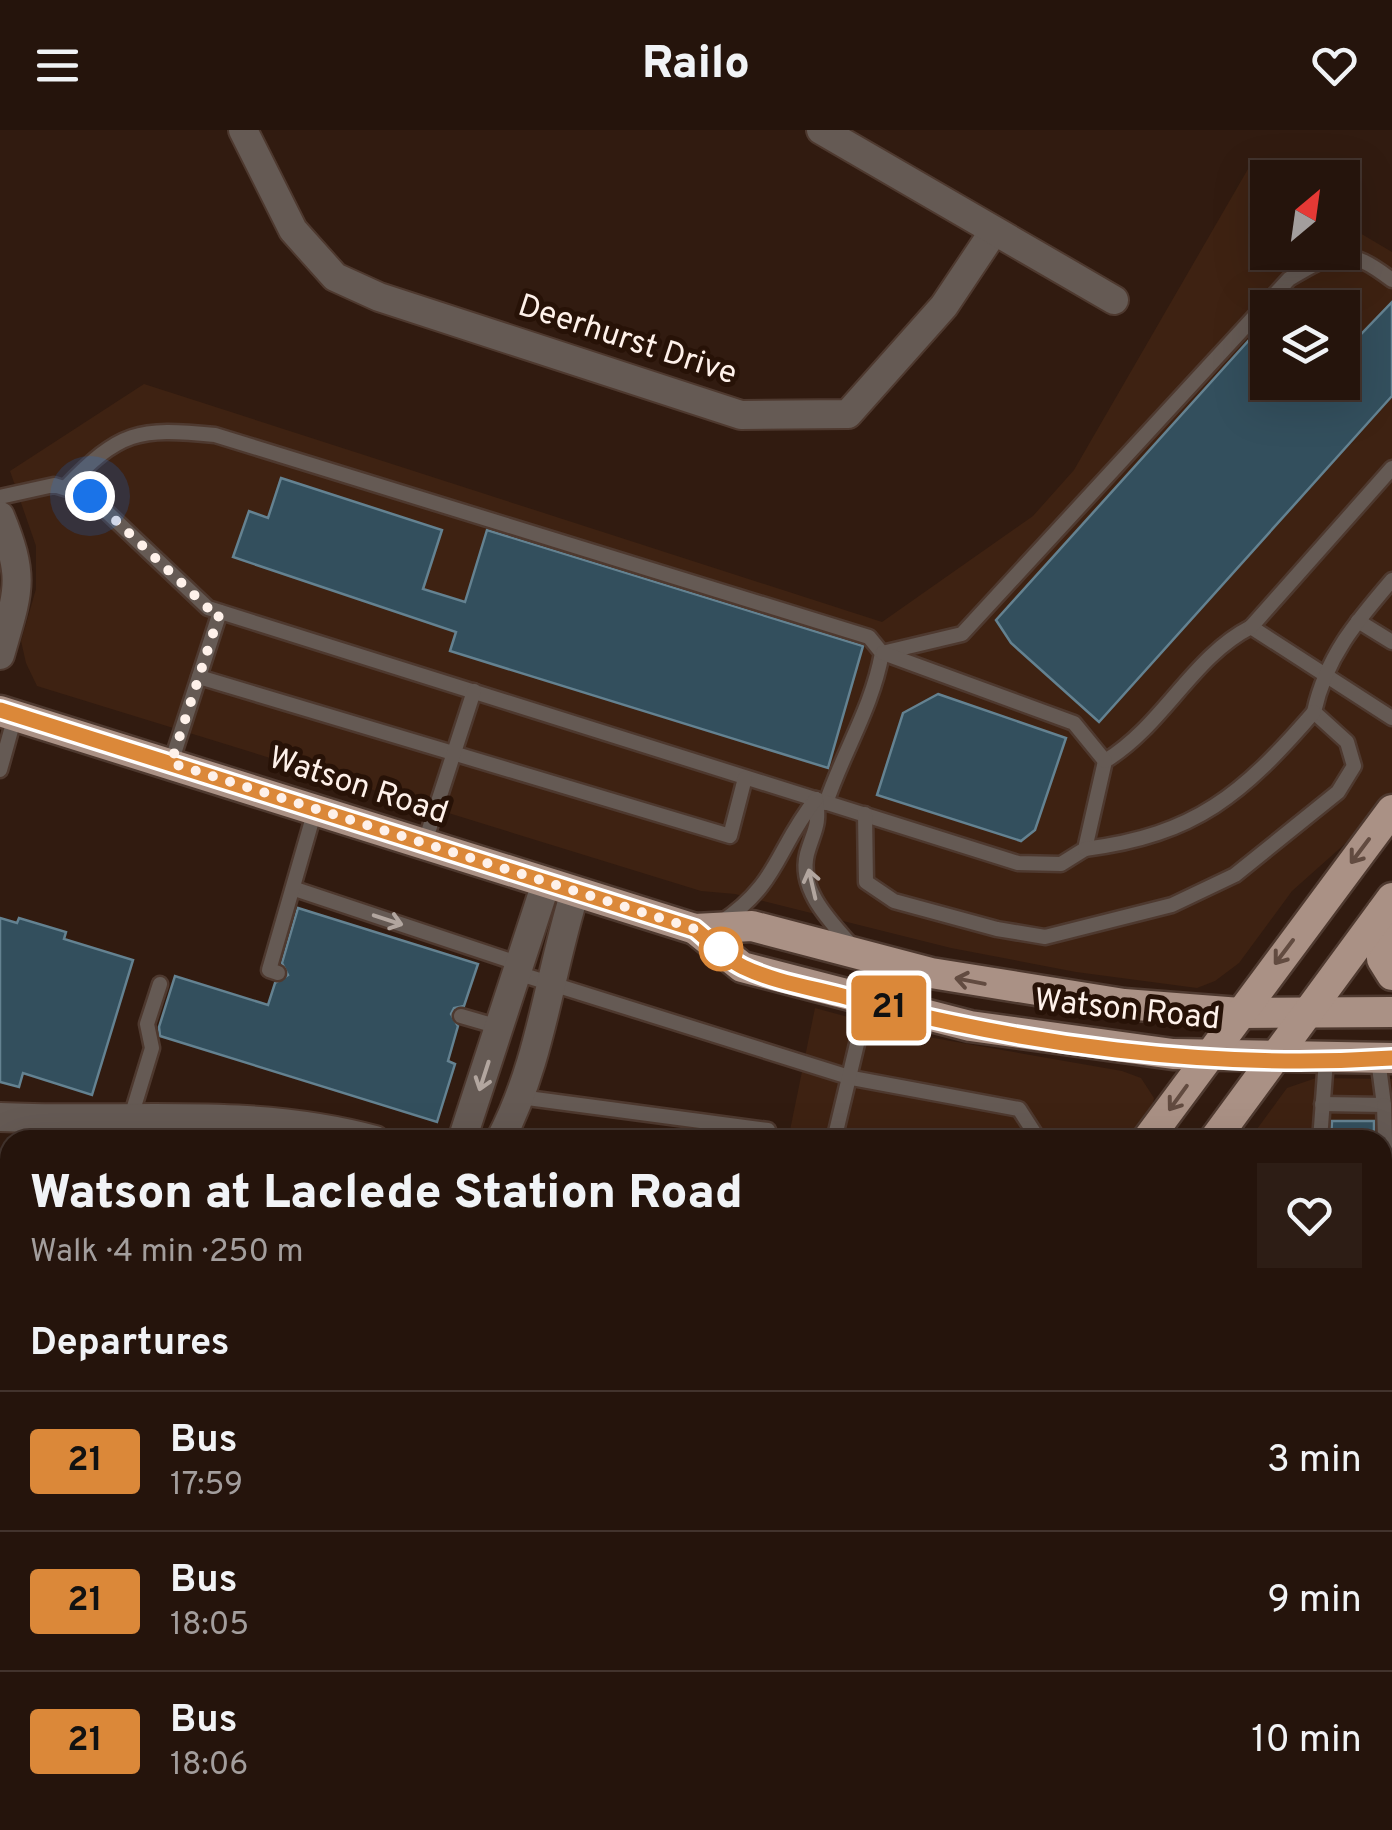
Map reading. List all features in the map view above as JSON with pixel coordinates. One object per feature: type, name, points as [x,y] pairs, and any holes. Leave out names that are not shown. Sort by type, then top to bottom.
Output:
[{"type":"main road","name":"Watson Road","points":[[8,713],[703,929],[752,926],[860,956],[1061,996],[1240,1013],[1392,1012]]},
{"type":"main road","points":[[1154,1130],[1392,810]]},
{"type":"main road","points":[[1387,904],[1379,940],[1382,959],[1392,976]]},
{"type":"main road","points":[[1221,1130],[1387,904]]},
{"type":"main road","name":"Watson Road","points":[[703,929],[742,967],[866,1002],[1032,1036],[1208,1056],[1385,1058]]},
{"type":"street","name":"Deerhurst Drive","points":[[243,130],[293,230],[335,277],[379,297],[741,416],[848,414],[944,306],[994,231]]},
{"type":"street","points":[[820,130],[1114,300]]},
{"type":"street","points":[[0,516],[19,564],[20,579],[0,655]]},
{"type":"street","points":[[465,1130],[546,883]]},
{"type":"street","points":[[505,1130],[520,1098],[575,892]]},
{"type":"street","points":[[0,1118],[267,1118],[338,1130]]},
{"type":"lane","points":[[882,653],[962,634],[1289,279],[1326,257],[1361,256],[1392,280]]},
{"type":"lane","points":[[65,488],[99,453],[153,429],[215,435],[869,637],[882,653],[1074,724],[1104,760]]},
{"type":"lane","points":[[1085,849],[1104,760],[1136,742],[1226,640],[1252,627],[1392,468]]},
{"type":"lane","points":[[0,497],[54,485],[90,496],[208,608],[866,814],[927,838],[1018,863],[1060,864],[1085,849],[1140,842],[1231,799],[1270,763],[1314,712],[1322,676],[1358,621],[1392,580]]},
{"type":"lane","points":[[171,763],[220,612]]},
{"type":"lane","points":[[1358,621],[1392,642]]},
{"type":"lane","points":[[1252,627],[1392,718]]},
{"type":"lane","points":[[703,929],[763,888],[778,866],[785,843],[821,801],[844,750],[865,720],[882,653]]},
{"type":"lane","points":[[199,676],[730,836],[746,778]]},
{"type":"lane","points":[[424,845],[474,691]]},
{"type":"lane","points":[[866,814],[866,882],[894,901],[997,929],[1045,937],[1172,904],[1235,875],[1291,834],[1338,792],[1354,766],[1347,742],[1314,712]]},
{"type":"lane","points":[[0,770],[8,713]]},
{"type":"lane","points":[[821,801],[818,833],[806,856],[811,894],[860,956]]},
{"type":"lane","points":[[278,973],[269,970],[315,810]]},
{"type":"lane","points":[[295,889],[518,969],[549,984],[852,1078],[1019,1109],[1032,1130]]},
{"type":"lane","points":[[130,1121],[152,1048],[147,1024],[160,984]]},
{"type":"lane","points":[[837,1130],[852,1078],[866,1002]]},
{"type":"lane","points":[[461,1016],[500,1028]]},
{"type":"lane","points":[[1385,1058],[1385,1130]]},
{"type":"lane","points":[[1321,1130],[1326,1060]]},
{"type":"lane","points":[[520,1098],[768,1130]]},
{"type":"lane","points":[[1322,1104],[1384,1105]]},
{"type":"shaded area","points":[[1248,169],[1250,270],[1360,270],[1360,233],[1392,252],[1392,792],[1356,834],[1292,891],[1239,963],[1215,981],[1197,988],[1076,972],[951,948],[735,894],[701,891],[37,686],[21,641],[36,589],[36,546],[10,471],[144,384],[882,622],[1033,516],[1074,470]]},
{"type":"shaded area","points":[[815,1008],[911,1034],[1122,1071],[1141,1078],[1154,1098],[1151,1113],[1138,1130],[790,1130]]},
{"type":"shaded area","points":[[1316,1078],[1392,1079],[1392,1130],[1256,1130],[1287,1088]]},
{"type":"building","points":[[1392,302],[1392,396],[1099,722],[1011,643],[996,620],[1250,339],[1250,400],[1360,400],[1360,335]]},
{"type":"building","points":[[281,478],[442,530],[423,589],[465,602],[487,530],[863,646],[828,768],[450,651],[456,632],[233,557],[249,511],[268,518]]},
{"type":"building","points":[[938,694],[1066,738],[1035,830],[1021,841],[877,795],[903,713]]},
{"type":"building","points":[[298,908],[478,964],[464,1006],[454,1008],[451,1014],[458,1026],[448,1061],[455,1064],[437,1122],[160,1036],[159,1027],[175,976],[268,1005],[275,983],[288,975],[282,963]]},
{"type":"building","points":[[0,918],[17,923],[19,918],[66,932],[64,939],[133,960],[92,1095],[23,1073],[19,1087],[0,1082]]},
{"type":"building","points":[[1332,1121],[1374,1121],[1374,1130],[1332,1130]]},
{"type":"bus line","name":"21","points":[[0,710],[695,929],[742,967],[866,1002],[1001,1031],[1146,1052],[1326,1060],[1392,1058]]},
{"type":"route","points":[[90,496],[208,608],[220,612],[171,763],[695,929],[721,949]]}]
